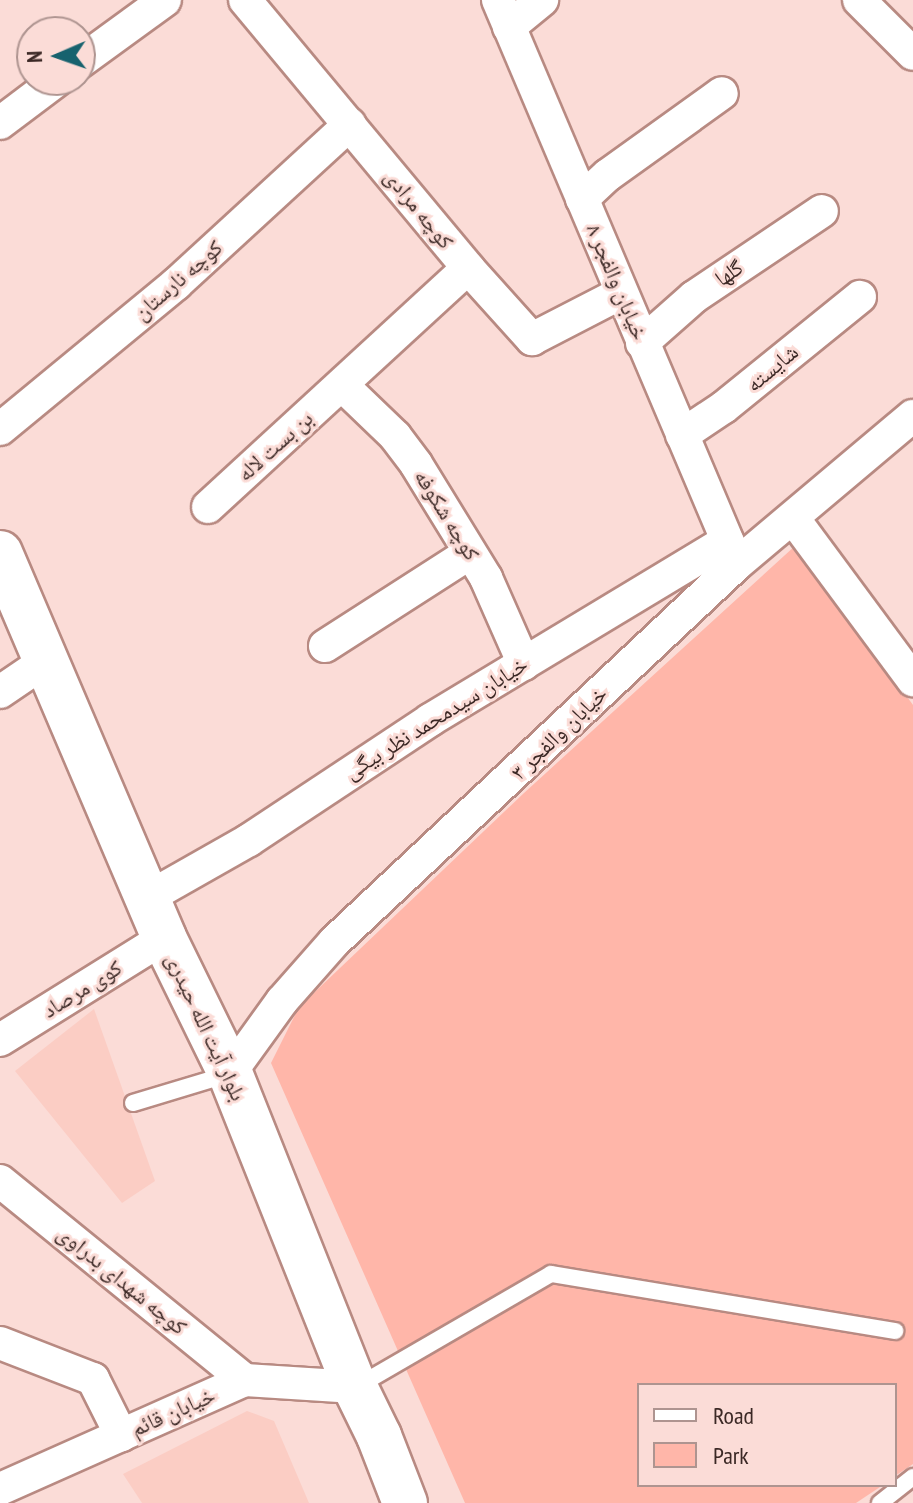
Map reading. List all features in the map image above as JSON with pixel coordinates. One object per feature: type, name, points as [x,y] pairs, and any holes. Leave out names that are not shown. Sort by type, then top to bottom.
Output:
[{"type":"main road","name":"بلوار آیت الله حیدری","points":[[0,553],[164,938],[230,1073],[355,1387],[379,1436],[405,1503]]},
{"type":"street","points":[[96,50],[165,0]]},
{"type":"street","name":"کوچه مرادی","points":[[245,0],[468,268],[532,339],[621,293]]},
{"type":"street","points":[[504,13],[542,0]]},
{"type":"street","points":[[859,0],[913,54]]},
{"type":"street","name":"خیابان والفجر ۸","points":[[504,13],[732,552]]},
{"type":"street","points":[[582,199],[608,175],[722,93]]},
{"type":"street","points":[[0,123],[36,96]]},
{"type":"street","name":"کوچه نارستان","points":[[0,429],[176,284],[350,124]]},
{"type":"street","name":"گلها","points":[[642,343],[694,297],[822,211]]},
{"type":"street","name":"بن بست لاله","points":[[208,507],[468,268]]},
{"type":"street","name":"شایسته","points":[[682,435],[724,407],[860,297]]},
{"type":"street","name":"کوچه شکوفه","points":[[342,385],[405,449],[486,578],[524,664]]},
{"type":"street","name":"خیابان والفجر ۳","points":[[230,1073],[282,1001],[334,942],[732,552],[793,518],[913,416]]},
{"type":"street","points":[[793,518],[902,641],[913,680]]},
{"type":"street","name":"خیابان سیدمحمد نظر بیگی","points":[[147,898],[249,840],[341,776],[524,664],[732,552]]},
{"type":"street","points":[[325,646],[470,553]]},
{"type":"street","points":[[0,692],[47,660]]},
{"type":"street","name":"کوی مرصاد","points":[[0,1040],[164,938]]},
{"type":"street","name":"کوچه شهدای بدراوی","points":[[0,1181],[245,1380]]},
{"type":"street","points":[[0,1343],[93,1379],[121,1435]]},
{"type":"street","name":"خیابان قائم","points":[[0,1489],[36,1489],[121,1435],[245,1380],[355,1387]]},
{"type":"lane","points":[[133,1103],[230,1073]]},
{"type":"lane","points":[[355,1387],[551,1274],[895,1331]]},
{"type":"lane","points":[[880,1503],[913,1477]]},
{"type":"shaded area","points":[[94,1009],[155,1181],[122,1203],[15,1071]]},
{"type":"shaded area","points":[[247,1411],[274,1421],[309,1503],[142,1503],[123,1474]]},
{"type":"green space","points":[[796,545],[913,705],[913,1464],[897,1475],[897,1383],[637,1383],[637,1487],[880,1487],[856,1503],[465,1503],[271,1063],[299,1007],[524,793]]}]
